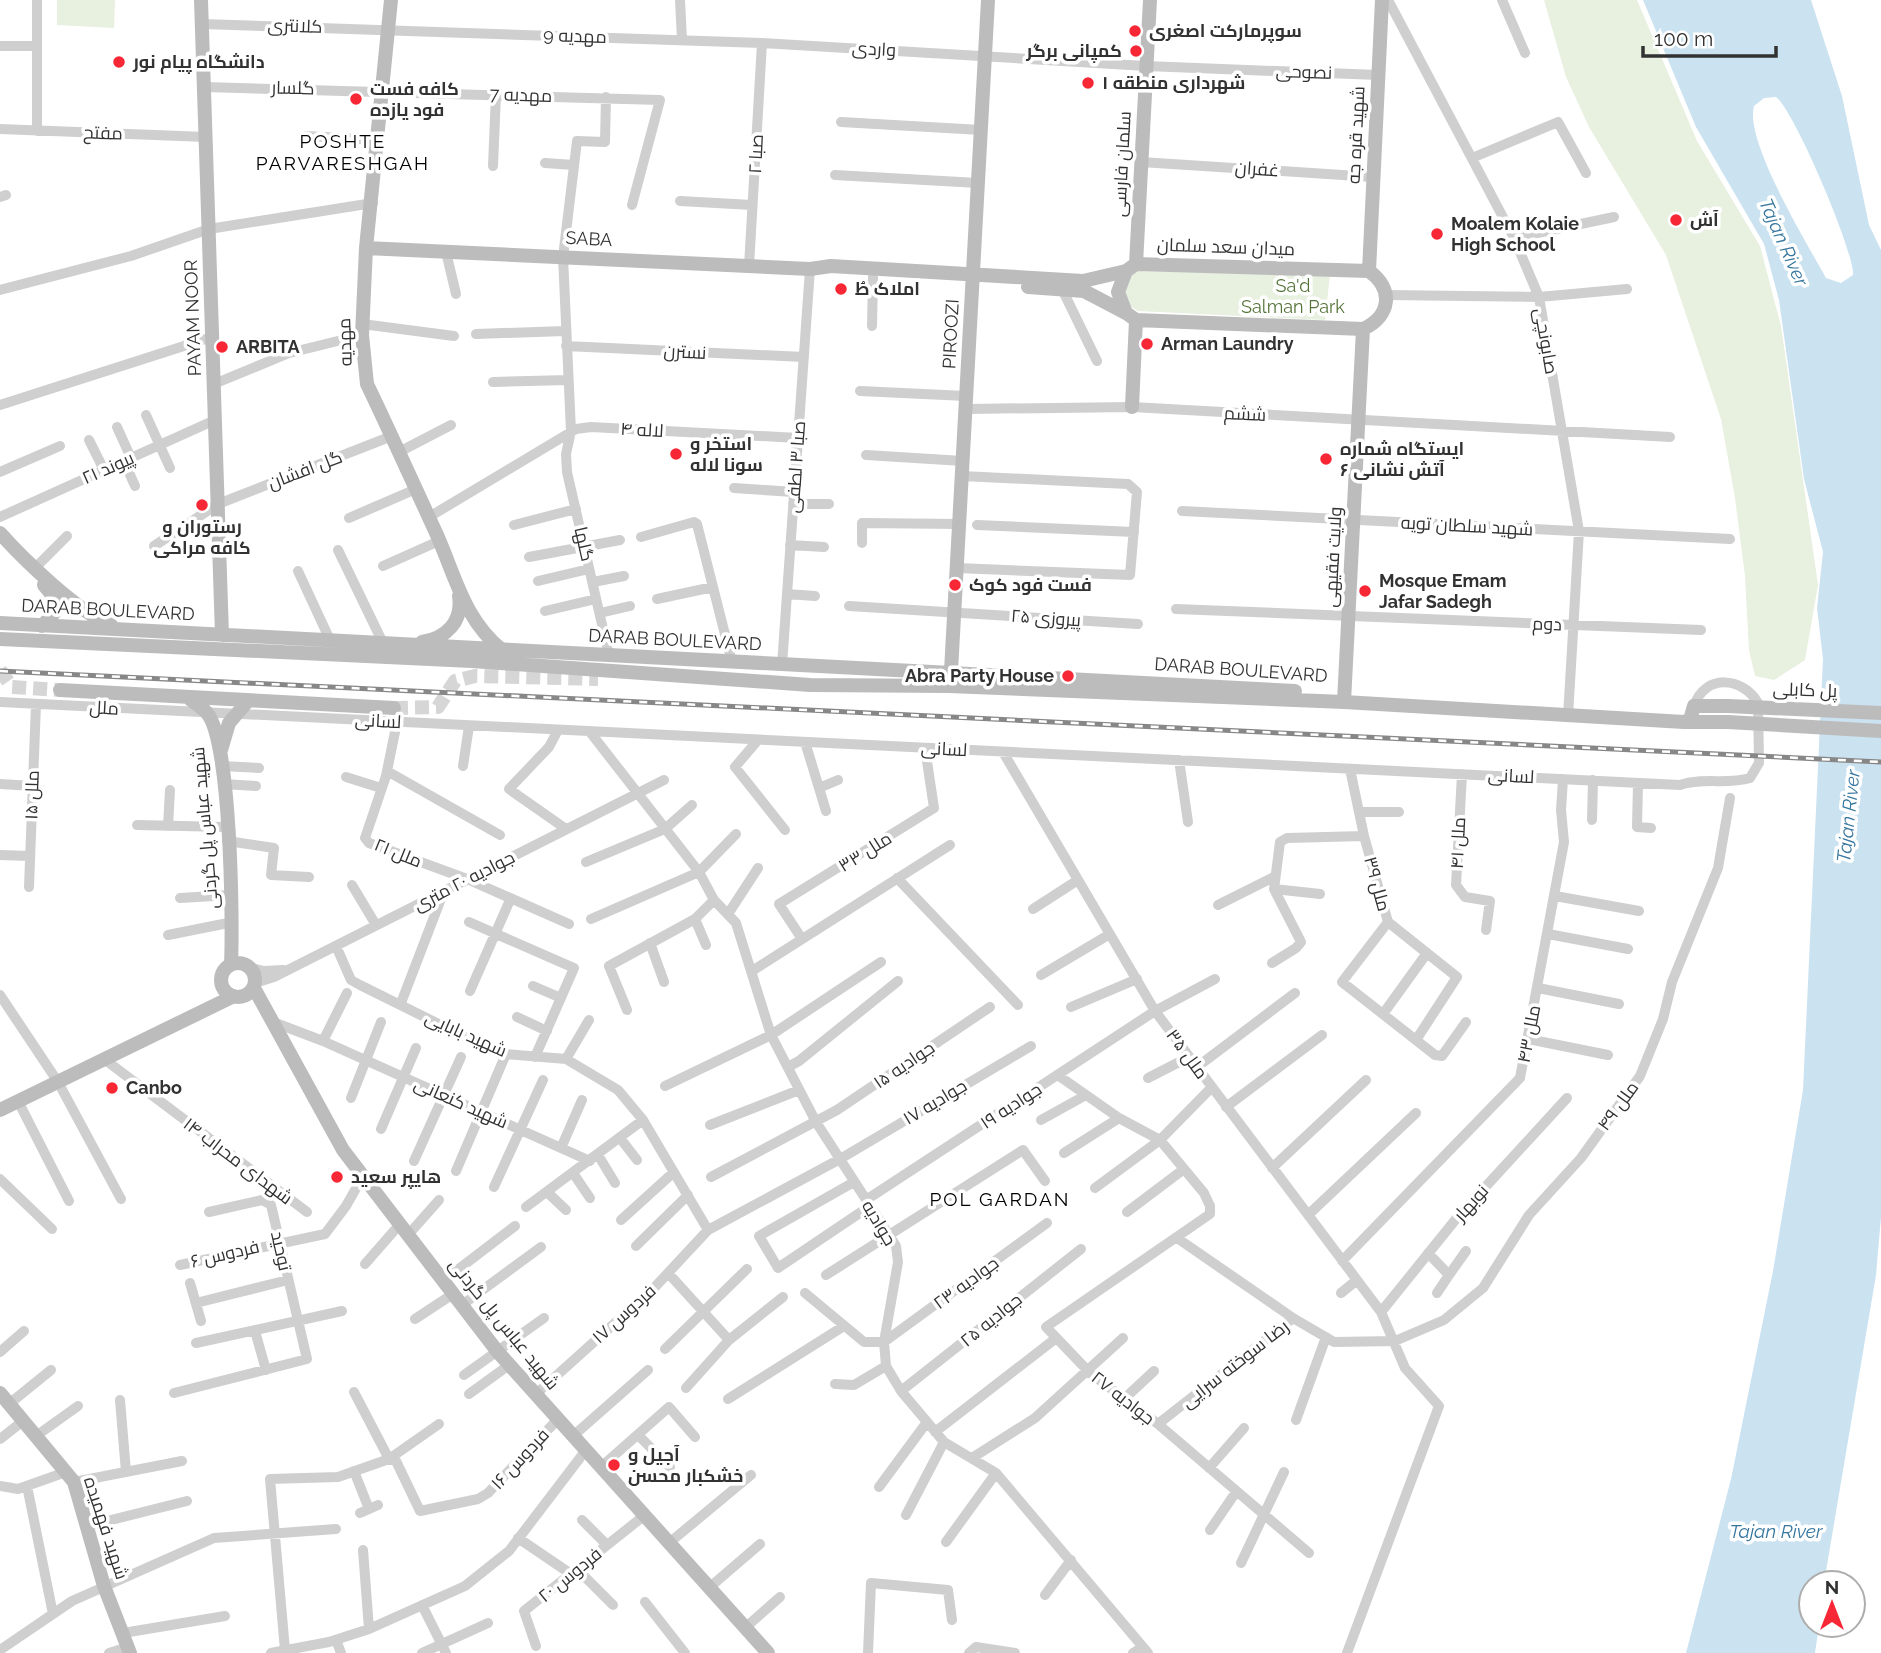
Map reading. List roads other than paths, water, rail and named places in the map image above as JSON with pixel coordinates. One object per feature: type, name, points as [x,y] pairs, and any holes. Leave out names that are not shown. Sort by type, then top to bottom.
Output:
[{"type":"street","points":[[37,0],[37,131]]},
{"type":"street","name":"PAYAM NOOR","points":[[201,0],[222,635]]},
{"type":"street","name":"مهدیه","points":[[391,0],[373,203],[366,248],[362,329],[367,384],[429,517],[457,588],[479,628],[502,650]]},
{"type":"street","points":[[680,0],[682,40]]},
{"type":"street","name":"PIROOZI","points":[[951,671],[988,0]]},
{"type":"street","name":"سلمان فارسی","points":[[1131,267],[1141,162],[1150,0]]},
{"type":"street","name":"شهید قره جه","points":[[1369,271],[1382,0]]},
{"type":"street","name":"صابونچی","points":[[1388,0],[1514,238],[1539,297],[1579,531],[1569,716]]},
{"type":"street","points":[[1502,0],[1525,53]]},
{"type":"street","name":"کلانتری","points":[[202,24],[387,29]]},
{"type":"street","name":"مهدیه 9","points":[[387,29],[762,43]]},
{"type":"street","name":"واردی","points":[[762,43],[1063,60]]},
{"type":"street","name":"صبا ۲","points":[[749,266],[762,43]]},
{"type":"street","points":[[0,46],[37,46]]},
{"type":"street","name":"نصوحی","points":[[1063,60],[1378,75]]},
{"type":"street","name":"گلسار","points":[[204,87],[382,90]]},
{"type":"street","name":"مهدیه 7","points":[[382,90],[660,100],[632,205]]},
{"type":"street","points":[[493,166],[496,94]]},
{"type":"street","name":"گلها","points":[[606,97],[605,142],[577,141],[563,257],[571,431],[566,454],[609,655]]},
{"type":"street","points":[[841,122],[981,130]]},
{"type":"street","points":[[1472,158],[1558,122],[1587,173]]},
{"type":"street","name":"مفتح","points":[[0,129],[206,137]]},
{"type":"street","points":[[306,136],[377,140]]},
{"type":"street","name":"غفران","points":[[1141,162],[1373,177]]},
{"type":"street","points":[[545,163],[574,165]]},
{"type":"street","points":[[835,175],[978,183]]},
{"type":"street","points":[[680,201],[752,205]]},
{"type":"street","points":[[0,290],[131,256],[209,229],[373,203]]},
{"type":"street","points":[[1514,238],[1614,217]]},
{"type":"street","name":"SABA","points":[[366,248],[810,269],[831,266],[973,278],[1084,291],[1131,316]]},
{"type":"street","points":[[446,251],[456,294]]},
{"type":"street","points":[[1131,267],[1118,292],[1131,316],[1132,407]]},
{"type":"street","name":"میدان سعد سلمان","points":[[1131,267],[1369,271]]},
{"type":"street","name":"SABA","points":[[810,269],[829,275],[873,277],[1083,281],[1131,267]]},
{"type":"street","name":"صبا ۳ لطفی","points":[[782,665],[810,269]]},
{"type":"street","points":[[1131,316],[1363,329],[1375,324],[1384,314],[1387,295],[1379,278],[1369,271]]},
{"type":"street","points":[[872,326],[873,277]]},
{"type":"street","points":[[1062,289],[1097,361]]},
{"type":"street","points":[[1387,295],[1539,297],[1627,289]]},
{"type":"street","points":[[214,384],[289,353],[362,329],[454,336]]},
{"type":"street","name":"ولایت فقیهی","points":[[1344,702],[1363,329]]},
{"type":"street","points":[[476,334],[565,331]]},
{"type":"street","points":[[0,405],[212,337]]},
{"type":"street","name":"نسترن","points":[[566,346],[804,357]]},
{"type":"street","points":[[493,382],[568,380]]},
{"type":"street","name":"ششم","points":[[860,391],[966,402],[1132,407],[1670,437]]},
{"type":"street","points":[[146,415],[170,468]]},
{"type":"street","name":"پیوند ۲۱","points":[[0,517],[215,420]]},
{"type":"street","points":[[399,452],[451,425]]},
{"type":"street","points":[[117,427],[135,486]]},
{"type":"street","name":"لاله ۴","points":[[571,431],[591,427],[798,438]]},
{"type":"street","points":[[429,517],[571,431]]},
{"type":"street","name":"گل افشان","points":[[154,545],[218,504],[392,436]]},
{"type":"street","points":[[89,440],[104,470]]},
{"type":"street","points":[[0,472],[60,446]]},
{"type":"street","points":[[866,455],[1134,487],[1137,492],[1130,575],[957,568]]},
{"type":"street","points":[[734,488],[794,492]]},
{"type":"street","points":[[349,518],[416,489]]},
{"type":"street","points":[[793,504],[829,504]]},
{"type":"street","points":[[514,524],[576,509]]},
{"type":"street","name":"شهید سلطان تویه","points":[[1182,511],[1730,539]]},
{"type":"street","points":[[641,537],[694,522],[697,524],[732,663]]},
{"type":"street","points":[[862,543],[862,523],[960,524]]},
{"type":"street","points":[[976,525],[1135,532]]},
{"type":"street","points":[[0,533],[55,596],[55,612]]},
{"type":"street","points":[[36,567],[67,536]]},
{"type":"street","points":[[529,557],[620,540]]},
{"type":"street","points":[[383,566],[439,541]]},
{"type":"street","points":[[790,544],[824,547]]},
{"type":"street","points":[[338,550],[383,643]]},
{"type":"street","points":[[21,557],[94,618],[121,629]]},
{"type":"street","points":[[538,581],[589,569]]},
{"type":"street","points":[[298,570],[330,640]]},
{"type":"street","points":[[593,583],[624,576]]},
{"type":"street","points":[[657,599],[713,587]]},
{"type":"street","points":[[409,644],[436,640],[450,629],[458,616],[457,588]]},
{"type":"street","points":[[787,594],[815,596]]},
{"type":"street","points":[[42,625],[55,612],[68,611],[72,599]]},
{"type":"street","points":[[544,611],[596,599]]},
{"type":"street","points":[[600,613],[630,606]]},
{"type":"street","name":"پیروزی ۲۵","points":[[849,606],[1138,624]]},
{"type":"street","name":"دوم","points":[[1176,609],[1701,630]]},
{"type":"street","name":"DARAB BOULEVARD","points":[[0,623],[801,667],[951,671],[1328,692],[1344,702]]},
{"type":"street","name":"DARAB BOULEVARD","points":[[0,639],[472,661],[801,684],[949,686],[1344,702],[1684,722]]},
{"type":"street","points":[[757,681],[758,664]]},
{"type":"street","points":[[801,667],[801,684]]},
{"type":"street","points":[[598,679],[680,675]]},
{"type":"street","name":"لسانی","points":[[209,714],[395,715],[469,726],[1680,785],[1692,781],[1736,782],[1750,779],[1759,763],[1758,703],[1746,688],[1728,681],[1718,682],[1701,692],[1694,706]]},
{"type":"street","points":[[60,690],[395,715]]},
{"type":"street","points":[[190,699],[209,714]]},
{"type":"street","name":"ملل","points":[[0,702],[209,714]]},
{"type":"street","points":[[221,750],[235,714],[247,702]]},
{"type":"street","name":"ملل ۱۵","points":[[29,887],[36,704]]},
{"type":"street","points":[[1684,722],[1689,720],[1694,706]]},
{"type":"street","name":"پل کابلی","points":[[1694,706],[1881,713]]},
{"type":"street","name":"شهید عباس پل گردنی","points":[[209,714],[221,750],[233,927],[231,964]]},
{"type":"street","name":"ملل ۲۱","points":[[395,715],[387,771],[365,838],[369,843],[467,879]]},
{"type":"street","name":"پل کابلی","points":[[1684,722],[1881,731]]},
{"type":"street","points":[[463,766],[469,726]]},
{"type":"street","points":[[558,730],[549,747],[509,789],[566,829]]},
{"type":"street","name":"جوادیه","points":[[590,732],[699,872],[714,900],[736,923],[771,1035],[816,1122],[896,1247],[898,1262],[884,1342],[886,1366],[901,1391],[944,1442],[996,1473],[1145,1650]]},
{"type":"street","points":[[758,740],[735,767],[785,830]]},
{"type":"street","points":[[805,742],[826,811]]},
{"type":"street","name":"ملل ۳۳","points":[[802,939],[779,904],[934,808],[925,748]]},
{"type":"street","name":"ملل ۳۵","points":[[1003,752],[1155,1011],[1381,1312],[1405,1368],[1439,1406],[1347,1653]]},
{"type":"street","points":[[1179,760],[1188,821]]},
{"type":"street","points":[[222,766],[259,768]]},
{"type":"street","name":"ملل ۳۹","points":[[1350,769],[1364,836],[1388,922],[1457,977],[1416,1040]]},
{"type":"street","points":[[387,771],[500,835]]},
{"type":"street","name":"ملل ۴۱","points":[[1462,774],[1456,885],[1465,897],[1490,901],[1486,930]]},
{"type":"street","points":[[346,778],[382,788]]},
{"type":"street","name":"ملل ۴۳","points":[[1342,1261],[1520,1078],[1564,842],[1561,810],[1563,779]]},
{"type":"street","name":"جوادیه ۲۰ متری","points":[[254,985],[664,780]]},
{"type":"street","points":[[819,788],[838,780]]},
{"type":"street","points":[[1592,820],[1593,780]]},
{"type":"street","points":[[1638,783],[1637,827],[1651,828]]},
{"type":"street","points":[[0,784],[33,786]]},
{"type":"street","points":[[223,784],[256,786]]},
{"type":"street","points":[[168,826],[170,790]]},
{"type":"street","name":"ملل ۴۹","points":[[1395,1341],[1444,1320],[1483,1289],[1528,1215],[1581,1158],[1640,1076],[1662,1019],[1672,982],[1718,868],[1730,798]]},
{"type":"street","points":[[586,862],[665,830],[692,805]]},
{"type":"street","points":[[1359,812],[1399,813]]},
{"type":"street","points":[[137,825],[227,834],[274,848],[271,876],[309,877]]},
{"type":"street","points":[[591,919],[699,872],[736,834]]},
{"type":"street","points":[[1272,963],[1301,942],[1274,889],[1280,842],[1287,838],[1364,836]]},
{"type":"street","points":[[752,971],[950,845]]},
{"type":"street","points":[[0,855],[30,856]]},
{"type":"street","points":[[728,915],[758,868]]},
{"type":"street","points":[[1218,905],[1274,877]]},
{"type":"street","points":[[897,878],[1018,1005]]},
{"type":"street","points":[[467,879],[569,924]]},
{"type":"street","points":[[1032,909],[1078,880]]},
{"type":"street","points":[[352,885],[376,925]]},
{"type":"street","points":[[1274,889],[1320,894]]},
{"type":"street","points":[[401,1003],[444,891]]},
{"type":"street","points":[[180,898],[231,895]]},
{"type":"street","points":[[1555,896],[1639,911]]},
{"type":"street","points":[[470,991],[510,900]]},
{"type":"street","points":[[627,1010],[609,966],[695,919],[714,900]]},
{"type":"street","points":[[695,919],[706,945]]},
{"type":"street","points":[[470,922],[571,965],[573,973],[535,1057]]},
{"type":"street","points":[[1388,922],[1342,982],[1435,1055],[1442,1055],[1466,1022]]},
{"type":"street","points":[[0,1110],[194,1014],[234,996],[245,995],[254,985],[233,927],[168,935]]},
{"type":"street","points":[[1041,975],[1110,934]]},
{"type":"street","points":[[1548,934],[1628,949]]},
{"type":"street","points":[[650,943],[664,982]]},
{"type":"street","name":"شهید بابایی","points":[[336,946],[351,980],[506,1054],[566,1059],[618,1090],[643,1120],[708,1230]]},
{"type":"street","points":[[1382,1014],[1427,953]]},
{"type":"street","points":[[665,1086],[771,1035],[881,962]]},
{"type":"street","points":[[194,1014],[215,992],[225,968],[231,964],[264,971],[291,968]]},
{"type":"street","points":[[1071,1007],[1136,979]]},
{"type":"street","name":"جوادیه ۱۹","points":[[855,1182],[759,1236],[778,1268],[868,1203],[1155,1011],[1215,979]]},
{"type":"street","points":[[788,1067],[898,981]]},
{"type":"street","points":[[221,982],[223,988],[234,996]]},
{"type":"street","name":"شهید عباس پل گردنی","points":[[254,985],[269,1020],[324,1120],[404,1230],[497,1351],[746,1627],[763,1651]]},
{"type":"street","points":[[533,986],[561,998]]},
{"type":"street","points":[[1538,988],[1619,1004]]},
{"type":"street","points":[[323,1041],[347,993]]},
{"type":"street","points":[[1197,1067],[1295,993]]},
{"type":"street","points":[[0,995],[58,1082],[121,1199]]},
{"type":"street","name":"جوادیه ۱۵","points":[[711,1177],[816,1122],[990,1007]]},
{"type":"street","points":[[517,1017],[547,1031]]},
{"type":"street","name":"شهید کنعانی","points":[[269,1020],[367,1060],[561,1148],[594,1158]]},
{"type":"street","points":[[566,1059],[589,1020]]},
{"type":"street","points":[[351,1098],[381,1022]]},
{"type":"street","points":[[1226,1107],[1322,1035]]},
{"type":"street","points":[[1528,1038],[1608,1055]]},
{"type":"street","name":"جوادیه ۱۷","points":[[708,1230],[840,1159],[1031,1046]]},
{"type":"street","points":[[381,1129],[416,1048]]},
{"type":"street","points":[[456,1171],[506,1054]]},
{"type":"street","points":[[414,1161],[461,1057]]},
{"type":"street","points":[[1148,1077],[1189,1057]]},
{"type":"street","name":"شهدای محراب ۱۴","points":[[104,1059],[307,1212]]},
{"type":"street","points":[[935,1432],[1055,1339],[1046,1327],[1047,1324],[1210,1214],[1210,1206],[1204,1194],[1160,1140],[1119,1118],[1059,1076]]},
{"type":"street","points":[[494,1187],[543,1080]]},
{"type":"street","points":[[1272,1168],[1366,1080]]},
{"type":"street","points":[[1095,1188],[1160,1140],[1212,1087]]},
{"type":"street","points":[[710,1125],[799,1090]]},
{"type":"street","points":[[1041,1119],[1086,1095]]},
{"type":"street","name":"نوبهار","points":[[1381,1312],[1428,1253],[1567,1098]]},
{"type":"street","points":[[561,1148],[582,1100]]},
{"type":"street","points":[[18,1101],[69,1201]]},
{"type":"street","points":[[1308,1215],[1416,1114]]},
{"type":"street","points":[[1064,1153],[1119,1118]]},
{"type":"street","points":[[526,1207],[643,1120]]},
{"type":"street","points":[[620,1138],[637,1160]]},
{"type":"street","points":[[826,1275],[1023,1150],[1045,1181]]},
{"type":"street","points":[[594,1158],[615,1183]]},
{"type":"street","points":[[1127,1212],[1184,1170]]},
{"type":"street","points":[[621,1220],[674,1172]]},
{"type":"street","points":[[573,1173],[590,1198]]},
{"type":"street","name":"فردوس ۶","points":[[180,1265],[325,1234],[346,1206],[363,1176]]},
{"type":"street","points":[[0,1179],[52,1229]]},
{"type":"street","points":[[547,1192],[566,1210]]},
{"type":"street","points":[[636,1246],[688,1195]]},
{"type":"street","name":"توحید","points":[[209,1212],[262,1200],[271,1205],[307,1359],[266,1370]]},
{"type":"street","points":[[365,1264],[439,1200]]},
{"type":"street","name":"جوادیه ۲۳","points":[[884,1342],[1047,1223]]},
{"type":"street","points":[[443,1281],[514,1226]]},
{"type":"street","name":"فردوس ۱۷","points":[[536,1394],[668,1273],[708,1230]]},
{"type":"street","points":[[1177,1238],[1293,1318]]},
{"type":"street","points":[[415,1319],[458,1299],[541,1247]]},
{"type":"street","name":"جوادیه ۲۵","points":[[901,1391],[1081,1249]]},
{"type":"street","points":[[1437,1293],[1466,1251]]},
{"type":"street","points":[[1428,1253],[1450,1275]]},
{"type":"street","points":[[665,1349],[747,1269]]},
{"type":"street","points":[[668,1273],[729,1340]]},
{"type":"street","points":[[196,1303],[288,1280]]},
{"type":"street","points":[[1340,1293],[1357,1280]]},
{"type":"street","points":[[190,1283],[201,1321]]},
{"type":"street","points":[[805,1293],[864,1342],[884,1342]]},
{"type":"street","points":[[686,1388],[729,1340],[783,1297]]},
{"type":"street","points":[[196,1343],[342,1311]]},
{"type":"street","points":[[464,1375],[544,1318]]},
{"type":"street","name":"رضا سوخته سرایی","points":[[1158,1424],[1293,1318],[1334,1342],[1395,1341]]},
{"type":"street","points":[[728,1399],[844,1326]]},
{"type":"street","points":[[0,1352],[24,1331]]},
{"type":"street","points":[[174,1393],[266,1370],[255,1331]]},
{"type":"street","points":[[1296,1420],[1326,1337]]},
{"type":"street","points":[[972,1458],[1035,1418],[1089,1372],[1099,1357],[1123,1338]]},
{"type":"street","name":"جوادیه ۲۷","points":[[1055,1339],[1089,1372],[1158,1424],[1309,1553]]},
{"type":"street","points":[[469,1394],[509,1365]]},
{"type":"street","points":[[835,1384],[854,1385],[886,1366]]},
{"type":"street","points":[[4,1399],[51,1370]]},
{"type":"street","points":[[573,1436],[648,1370]]},
{"type":"street","points":[[1124,1399],[1154,1370]]},
{"type":"street","points":[[354,1392],[389,1459]]},
{"type":"street","name":"شهید فهمیده","points":[[4,1399],[70,1477],[104,1586],[127,1644]]},
{"type":"street","points":[[120,1400],[126,1472]]},
{"type":"street","points":[[36,1436],[78,1406]]},
{"type":"street","points":[[601,1467],[669,1407],[695,1437]]},
{"type":"street","name":"فردوس ۱۶","points":[[389,1459],[396,1461],[420,1511],[440,1508],[478,1499],[488,1493],[558,1419]]},
{"type":"street","points":[[0,1439],[23,1421]]},
{"type":"street","points":[[879,1487],[927,1422]]},
{"type":"street","points":[[285,1650],[270,1479],[338,1477],[389,1459],[439,1424]]},
{"type":"street","points":[[1209,1468],[1244,1428]]},
{"type":"street","points":[[638,1435],[670,1467]]},
{"type":"street","points":[[906,1515],[944,1442]]},
{"type":"street","points":[[271,1653],[336,1640],[369,1629],[465,1586],[509,1551],[586,1450]]},
{"type":"street","points":[[0,1486],[18,1489],[70,1477],[126,1472],[182,1461]]},
{"type":"street","points":[[354,1471],[369,1509]]},
{"type":"street","points":[[1241,1563],[1284,1472]]},
{"type":"street","points":[[946,1542],[996,1473]]},
{"type":"street","points":[[669,1543],[751,1475]]},
{"type":"street","points":[[27,1486],[53,1614]]},
{"type":"street","points":[[1210,1530],[1236,1492]]},
{"type":"street","points":[[87,1526],[187,1501]]},
{"type":"street","name":"فردوس ۲۰","points":[[536,1646],[524,1611],[645,1515]]},
{"type":"street","points":[[582,1520],[607,1545]]},
{"type":"street","points":[[0,1650],[53,1614],[104,1586],[214,1538],[336,1529]]},
{"type":"street","points":[[518,1538],[574,1571],[613,1605]]},
{"type":"street","points":[[710,1587],[760,1544]]},
{"type":"street","points":[[363,1550],[369,1629]]},
{"type":"street","points":[[1045,1595],[1071,1560]]},
{"type":"street","points":[[868,1653],[871,1583],[948,1590],[951,1620]]},
{"type":"street","points":[[746,1627],[780,1597]]},
{"type":"street","points":[[645,1602],[685,1653]]},
{"type":"street","points":[[422,1605],[444,1648]]},
{"type":"street","points":[[109,1653],[127,1644],[225,1616]]},
{"type":"street","points":[[422,1653],[444,1648],[488,1623]]},
{"type":"street","points":[[336,1640],[341,1653]]},
{"type":"street","points":[[969,1653],[976,1647],[1016,1653]]},
{"type":"street","points":[[1133,1653],[1145,1650]]},
{"type":"water","name":"Tajan River","points":[[1643,0],[1811,0],[1842,96],[1869,225],[1881,250],[1881,1217],[1876,1275],[1826,1569],[1797,1569],[1797,1639],[1817,1639],[1815,1653],[1686,1653],[1731,1479],[1773,1271],[1803,1090],[1823,659],[1817,608],[1823,552],[1804,479],[1779,300],[1764,244],[1696,127]],"holes":[[[1776,97],[1796,127],[1834,212],[1851,262],[1853,275],[1841,283],[1826,278],[1780,193],[1758,143],[1753,122],[1754,106],[1764,98]]]},
{"type":"tunnel","points":[[0,670],[12,687],[60,690]]},
{"type":"tunnel","points":[[394,708],[438,707],[455,681],[475,676],[598,679]]},
{"type":"railway","points":[[0,671],[1881,762]]},
{"type":"place","name":"سوپرمارکت اصغری","points":[[1135,31]]},
{"type":"place","name":"کمپانی برگر","points":[[1136,51]]},
{"type":"place","name":"دانشگاه پیام نور","points":[[119,62]]},
{"type":"place","name":"شهرداری منطقه ۱","points":[[1088,83]]},
{"type":"place","name":"کافه فست فود یازده","points":[[356,99]]},
{"type":"place","name":"آش","points":[[1676,220]]},
{"type":"place","name":"Moalem Kolaie High School","points":[[1437,234]]},
{"type":"place","name":"املاک طُ","points":[[841,289]]},
{"type":"place","name":"Arman Laundry","points":[[1147,344]]},
{"type":"place","name":"ARBITA","points":[[222,347]]},
{"type":"place","name":"استخر و سونا لاله","points":[[676,454]]},
{"type":"place","name":"ایستگاه شماره ۶ آتش نشانی","points":[[1326,459]]},
{"type":"place","name":"رستوران و کافه مراکی","points":[[202,505]]},
{"type":"place","name":"فست فود کوک","points":[[955,585]]},
{"type":"place","name":"Mosque Emam Jafar Sadegh","points":[[1365,591]]},
{"type":"place","name":"Abra Party House","points":[[1068,676]]},
{"type":"place","name":"Canbo","points":[[112,1088]]},
{"type":"place","name":"هایپر سعید","points":[[337,1177]]},
{"type":"place","name":"آجیل و خشکبار محسن","points":[[614,1465]]},
{"type":"district","name":"POSHTE PARVARESHGAH","points":[[343,152]]},
{"type":"district","name":"POL GARDAN","points":[[1000,1199]]},
{"type":"park label","name":"Sa'd Salman Park","points":[[1293,296]]}]
